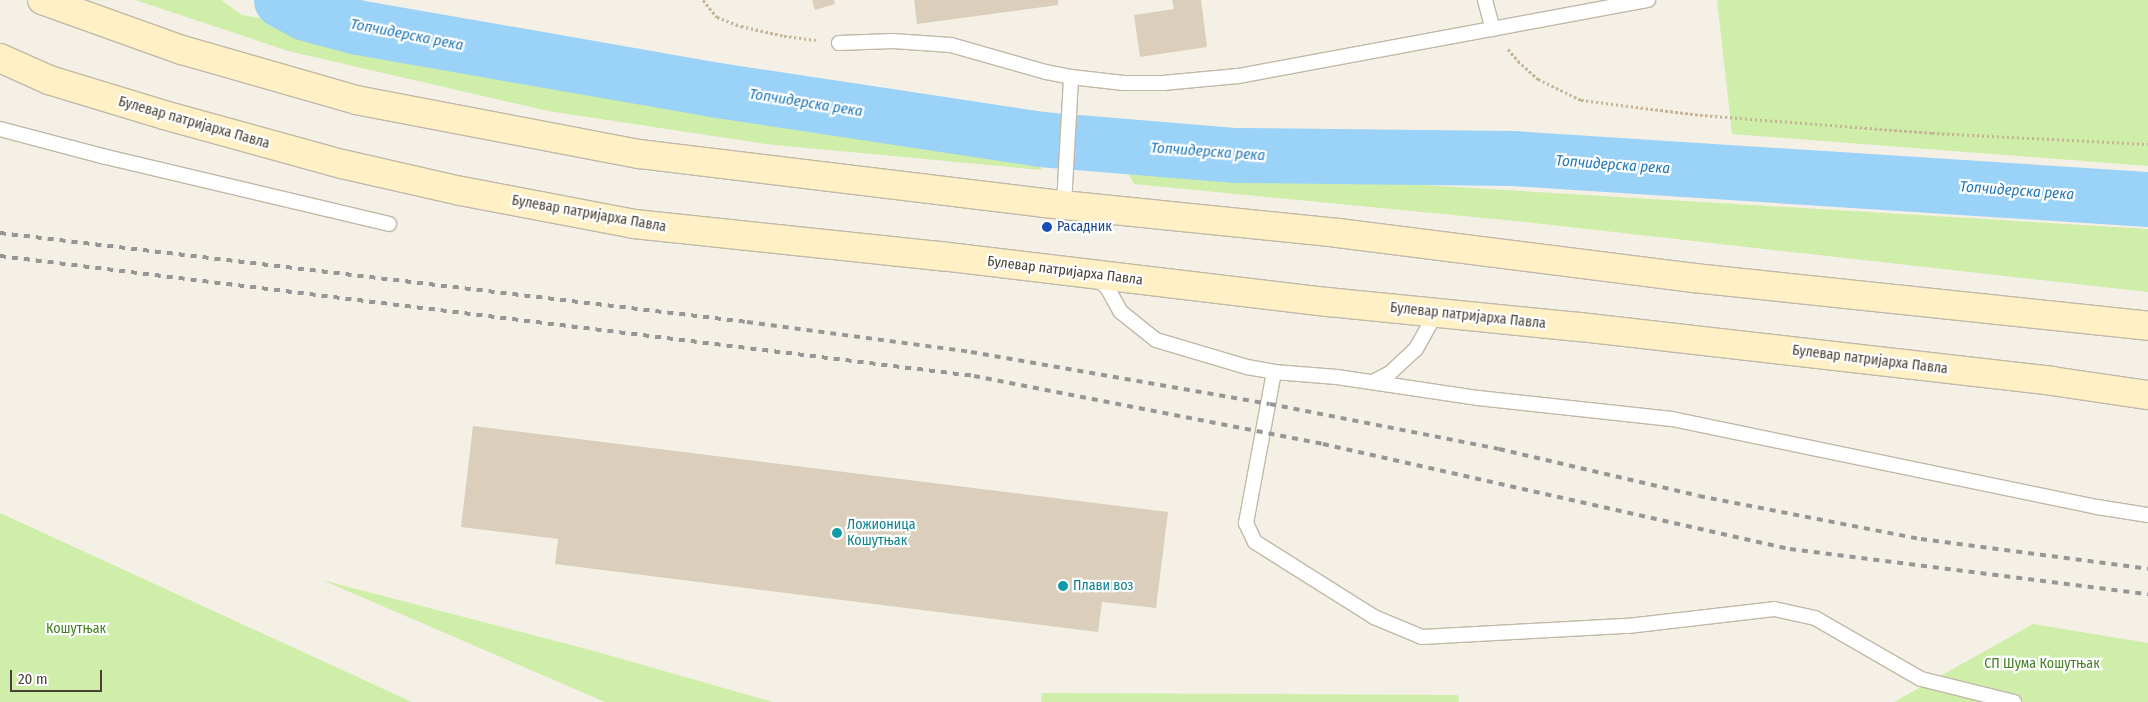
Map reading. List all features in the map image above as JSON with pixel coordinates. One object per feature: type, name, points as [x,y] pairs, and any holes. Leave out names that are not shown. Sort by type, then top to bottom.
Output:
[{"type":"main road","points":[[42,0],[182,50],[356,100],[640,154],[1065,196],[1694,278],[2148,326]]},
{"type":"main road","name":"Булевар патријарха Павла","points":[[0,58],[50,80],[164,116],[342,164],[461,191],[634,224],[1094,274],[1328,302],[1580,327],[2052,380],[2148,395]]},
{"type":"lane","points":[[1485,0],[1493,29]]},
{"type":"lane","points":[[839,43],[902,42],[951,45],[1046,72],[1072,77],[1144,83],[1238,76],[1648,0]]},
{"type":"lane","points":[[1065,196],[1072,77]]},
{"type":"lane","points":[[0,129],[102,156],[389,224]]},
{"type":"lane","points":[[1094,274],[1108,289],[1121,312],[1156,340],[1247,367],[1274,372],[1374,382],[1478,398],[1672,419],[2097,507],[2148,515]]},
{"type":"lane","points":[[1374,382],[1390,373],[1416,349],[1436,312]]},
{"type":"lane","points":[[1274,372],[1246,524],[1255,542],[1374,616],[1422,637],[1628,626],[1774,609],[1815,618],[1921,678],[2014,702]]},
{"type":"path","points":[[703,0],[717,17],[741,26],[784,36],[839,43]]},
{"type":"path","points":[[1493,29],[1518,61],[1538,79],[1581,100],[1700,115],[1932,133],[2148,144]]},
{"type":"green space","points":[[135,0],[221,0],[242,15],[1041,151],[1041,170],[765,144],[548,111],[288,51]]},
{"type":"green space","points":[[1717,0],[2148,0],[2148,166],[1732,134]]},
{"type":"green space","points":[[1125,167],[2148,229],[2148,292],[1525,222],[1134,184]]},
{"type":"green space","name":"Кошутњак","points":[[0,513],[412,702],[0,702]]},
{"type":"green space","points":[[322,580],[594,651],[773,702],[605,702]]},
{"type":"green space","name":"СП Шума Кошутњак","points":[[2033,624],[2148,643],[2148,702],[1894,702]]},
{"type":"green space","points":[[1042,693],[1458,695],[1459,702],[1041,702]]},
{"type":"building","points":[[812,0],[834,0],[835,4],[815,10]]},
{"type":"building","points":[[914,0],[1058,0],[1058,5],[917,24]]},
{"type":"building","points":[[1172,0],[1201,0],[1207,47],[1140,57],[1134,15],[1174,9]]},
{"type":"building","name":"Ложионица Кошутњак","points":[[473,426],[1168,512],[1156,608],[1102,602],[1098,632],[555,564],[558,539],[461,527]]},
{"type":"waterway","name":"Топчидерска река","points":[[281,0],[305,13],[357,27],[711,89],[1040,139],[1236,155],[1512,158],[2148,199]]},
{"type":"railway","points":[[0,233],[747,322],[971,352],[1270,404],[1499,449],[1699,496],[1921,539],[2148,569]]},
{"type":"railway","points":[[0,256],[974,376],[1323,444],[1790,549],[2148,594]]},
{"type":"place","name":"Расадник","points":[[1047,227]]},
{"type":"place","name":"Ложионица Кошутњак","points":[[837,533]]},
{"type":"place","name":"Плави воз","points":[[1063,586]]}]
